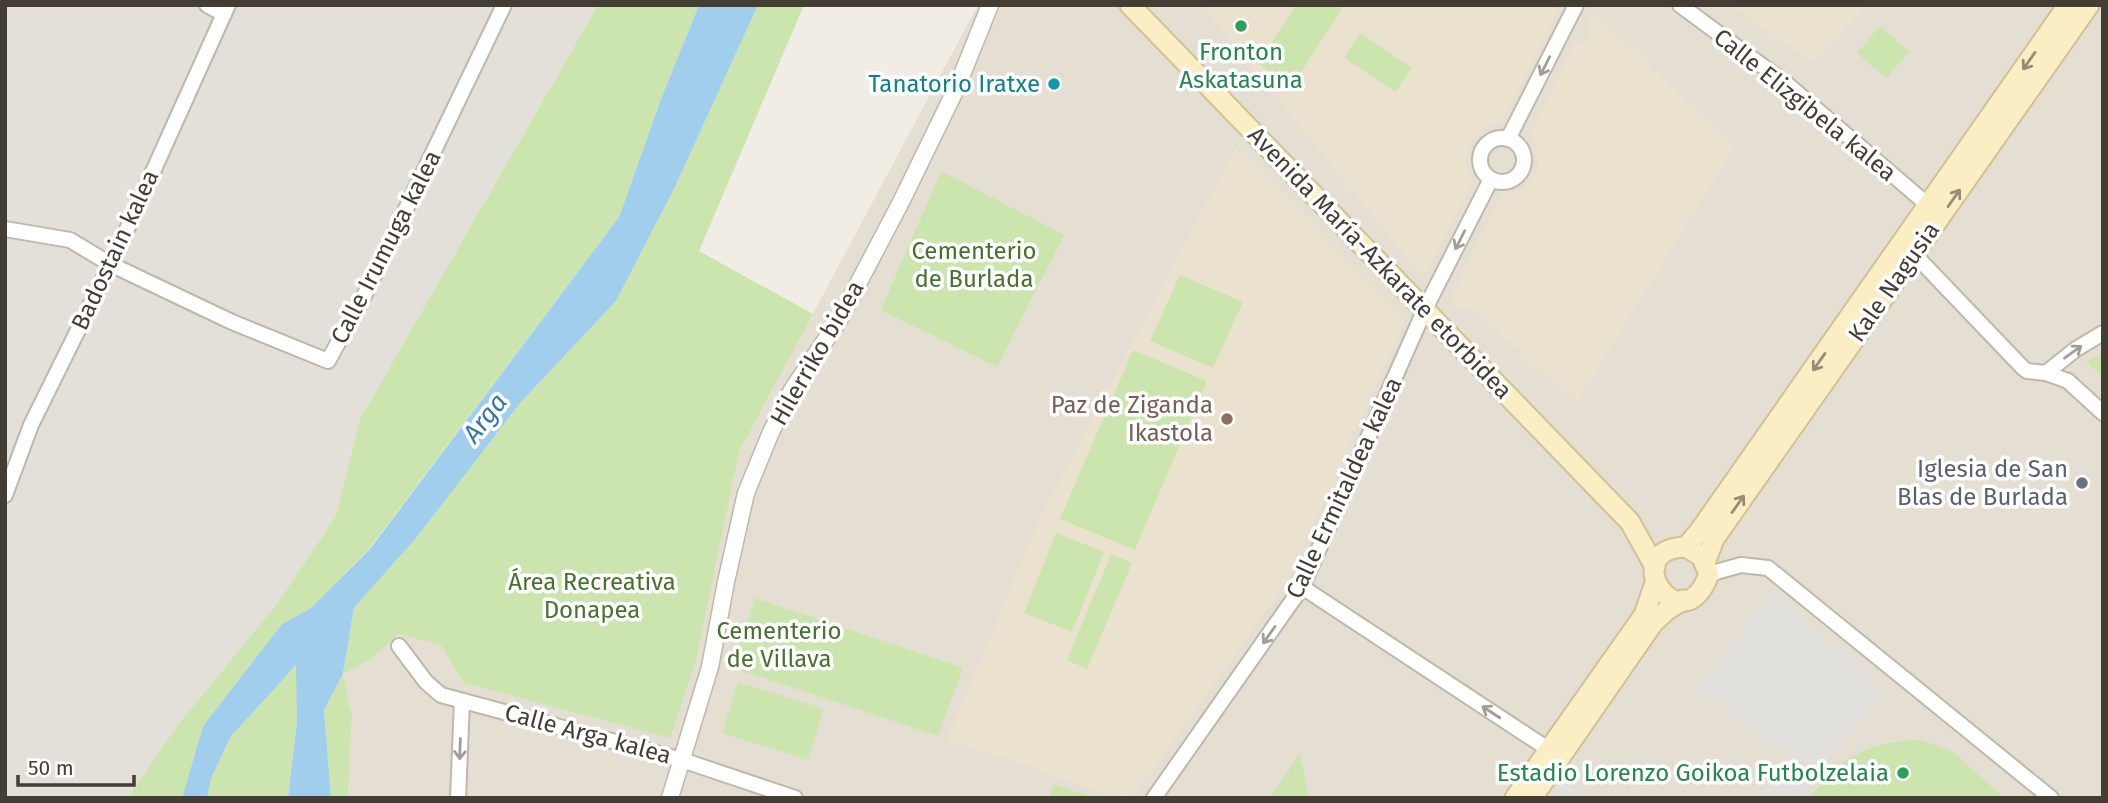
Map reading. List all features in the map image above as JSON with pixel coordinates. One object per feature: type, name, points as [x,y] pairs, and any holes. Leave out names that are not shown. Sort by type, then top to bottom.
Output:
[{"type":"main road","name":"Avenida María-Azkarate etorbidea","points":[[1130,5],[1630,522],[1655,575]]},
{"type":"main road","name":"Kale Nagusia","points":[[1707,568],[1714,539],[1800,403],[1929,206],[2068,5]]},
{"type":"main road","name":"Kale Nagusia","points":[[1680,547],[1701,529],[1914,254],[2089,5]]},
{"type":"main road","name":"Avenida María-Azkarate etorbidea","points":[[1630,522],[1680,547]]},
{"type":"main road","points":[[1515,798],[1644,615],[1659,558],[1666,551],[1680,547],[1694,550],[1707,568],[1704,587],[1695,596],[1667,610],[1653,623],[1532,798]]},
{"type":"main road","points":[[1655,575],[1661,593],[1671,599],[1683,600]]},
{"type":"street","points":[[207,5],[226,10]]},
{"type":"street","name":"Calle Irumuga kalea","points":[[5,229],[70,240],[110,264],[232,322],[328,361],[366,292],[504,5]]},
{"type":"street","name":"Hilerriko bidea","points":[[670,798],[710,667],[746,493],[792,390],[839,320],[901,202],[957,86],[990,5]]},
{"type":"street","points":[[1508,139],[1576,5]]},
{"type":"street","name":"Calle Elizgibela kalea","points":[[1680,5],[1787,84],[1929,206]]},
{"type":"street","name":"Badostain kalea","points":[[6,493],[31,425],[110,264],[226,10]]},
{"type":"street","points":[[1508,139],[1519,147],[1522,153],[1522,168],[1513,179],[1506,182],[1491,179],[1482,169],[1480,155],[1494,140],[1508,139]]},
{"type":"street","name":"Calle Ermitaldea kalea","points":[[1154,798],[1302,587],[1425,310],[1491,179]]},
{"type":"street","points":[[1929,206],[1931,214],[1915,238],[1914,254],[2023,368],[2068,381],[2103,413]]},
{"type":"street","points":[[2046,373],[2076,349],[2103,333]]},
{"type":"street","points":[[1707,568],[1741,565],[1768,568],[2051,798]]},
{"type":"street","points":[[1302,587],[1548,749]]},
{"type":"street","name":"Calle Arga kalea","points":[[399,646],[426,682],[441,695],[682,760],[795,798]]},
{"type":"street","points":[[458,798],[461,701]]},
{"type":"shaded area","points":[[5,5],[598,5],[360,419],[336,516],[277,604],[177,726],[128,798],[5,798]]},
{"type":"shaded area","points":[[978,5],[2103,5],[2103,798],[348,798],[352,716],[343,674],[370,660],[399,634],[441,644],[464,683],[739,452]]},
{"type":"shaded area","points":[[1202,5],[1561,5],[1502,122],[1489,125],[1473,139],[1465,161],[1472,184],[1425,273],[1419,272]]},
{"type":"shaded area","points":[[1732,5],[1867,5],[1813,63]]},
{"type":"shaded area","points":[[1590,12],[1735,146],[1577,402],[1472,308],[1454,309],[1453,294],[1501,195],[1523,189],[1535,175],[1539,164],[1531,133],[1575,42],[1588,44]]},
{"type":"shaded area","name":"Paz de Ziganda Ikastola","points":[[1235,149],[1405,321],[1288,580],[1132,798],[1119,798],[947,740],[1041,516]]},
{"type":"shaded area","points":[[1772,591],[1883,690],[1797,798],[1757,798],[1789,756],[1699,689]]},
{"type":"shaded area","points":[[1563,781],[1583,798],[1551,797]]},
{"type":"green space","points":[[598,5],[699,5],[661,99],[619,217],[369,549],[311,608],[282,624],[203,726],[182,798],[128,798],[177,726],[277,604],[336,516],[360,419]]},
{"type":"green space","name":"Área Recreativa Donapea","points":[[758,5],[804,5],[699,251],[813,314],[739,452],[696,660],[670,738],[464,683],[441,645],[399,634],[370,660],[343,674],[354,608],[417,537],[521,402],[616,301],[675,187]]},
{"type":"green space","points":[[1296,5],[1336,5],[1342,9],[1292,86],[1258,64]]},
{"type":"green space","points":[[1880,26],[1909,52],[1886,78],[1857,53]]},
{"type":"green space","points":[[1360,33],[1412,68],[1395,92],[1344,58]]},
{"type":"green space","name":"Cementerio de Burlada","points":[[941,171],[1064,235],[997,367],[881,310]]},
{"type":"green space","points":[[1180,275],[1243,302],[1213,368],[1150,341]]},
{"type":"green space","points":[[1133,350],[1207,381],[1135,550],[1060,519]]},
{"type":"green space","points":[[2103,353],[2103,377],[2086,362]]},
{"type":"green space","points":[[1056,533],[1104,552],[1072,632],[1024,613]]},
{"type":"green space","points":[[1111,554],[1132,563],[1087,669],[1067,660]]},
{"type":"green space","name":"Cementerio de Villava","points":[[755,598],[963,668],[938,736],[733,668]]},
{"type":"green space","points":[[299,663],[297,720],[288,798],[207,798],[211,779],[231,736]]},
{"type":"green space","points":[[343,674],[352,716],[348,798],[331,798],[324,710]]},
{"type":"green space","points":[[738,682],[824,709],[808,760],[722,733]]},
{"type":"green space","name":"Estadio Lorenzo Goikoa Futbolzelaia","points":[[1920,740],[1953,752],[2004,798],[1810,798],[1832,772],[1857,754],[1886,744]]},
{"type":"green space","points":[[1300,753],[1309,798],[1270,798]]},
{"type":"green space","points":[[1054,784],[1095,798],[1049,798]]},
{"type":"water","name":"Arga","points":[[699,5],[758,5],[675,187],[616,301],[521,402],[417,537],[354,608],[343,674],[324,710],[331,798],[288,798],[297,720],[296,665],[231,736],[211,779],[207,798],[182,798],[203,726],[282,624],[311,608],[370,549],[619,217],[661,99]]},
{"type":"place","name":"Fronton Askatasuna","points":[[1241,26]]},
{"type":"place","name":"Tanatorio Iratxe","points":[[1054,84]]},
{"type":"place","name":"Paz de Ziganda Ikastola","points":[[1227,419]]},
{"type":"place","name":"Iglesia de San Blas de Burlada","points":[[2082,483]]},
{"type":"place","name":"Estadio Lorenzo Goikoa Futbolzelaia","points":[[1903,773]]}]
